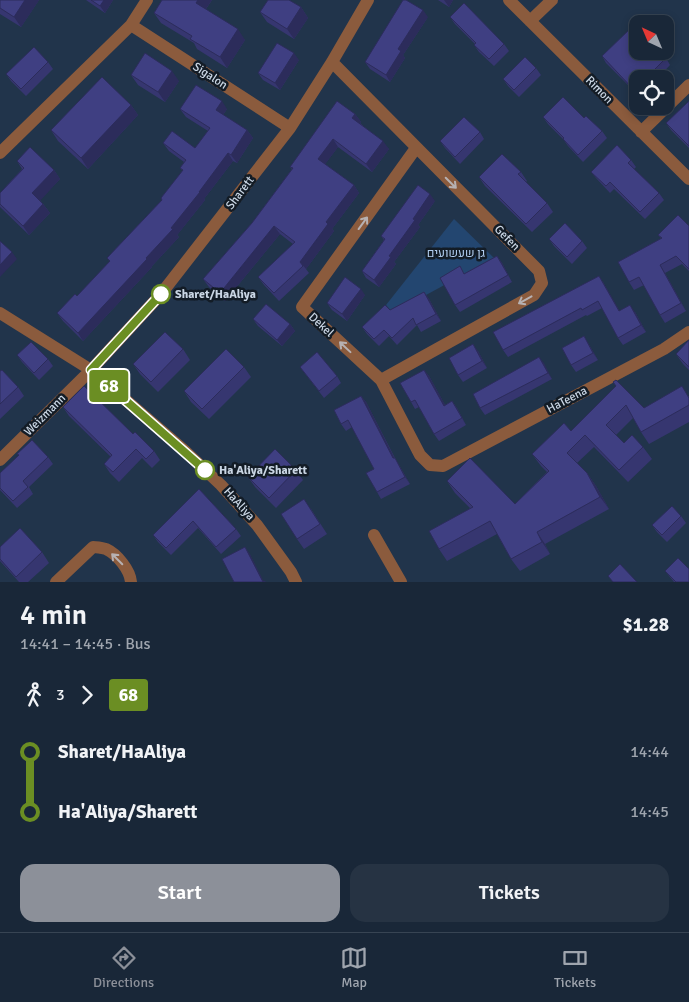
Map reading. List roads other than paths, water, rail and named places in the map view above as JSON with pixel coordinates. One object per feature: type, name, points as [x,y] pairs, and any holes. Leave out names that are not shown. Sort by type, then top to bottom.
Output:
[{"type":"street","points":[[0,153],[131,25],[147,0]]},
{"type":"street","name":"Sharett","points":[[91,370],[161,294],[290,128],[332,62],[368,0]]},
{"type":"street","name":"Rimon","points":[[508,0],[689,179]]},
{"type":"street","points":[[530,22],[552,0]]},
{"type":"street","name":"Sigalon","points":[[131,25],[290,128]]},
{"type":"street","name":"Gefen","points":[[332,62],[540,271],[542,283],[534,295],[381,380]]},
{"type":"street","points":[[641,132],[689,85]]},
{"type":"street","name":"Dekel","points":[[416,148],[302,307],[381,380],[420,455],[430,465],[443,466]]},
{"type":"street","name":"HaAliya","points":[[0,313],[91,370],[186,452],[221,485],[257,525],[291,572],[296,582]]},
{"type":"street","name":"HaTeena","points":[[443,466],[664,349],[689,332]]},
{"type":"street","name":"Weizmann","points":[[0,460],[91,370]]},
{"type":"street","points":[[374,535],[401,582]]},
{"type":"street","points":[[56,582],[93,547],[107,550],[119,560],[130,575],[131,582]]},
{"type":"place","name":"Sharet/HaAliya","points":[[161,294]]},
{"type":"place","name":"Ha'Aliya/Sharett","points":[[205,470]]},
{"type":"park label","name":"גן שעשועים","points":[[456,253]]}]
